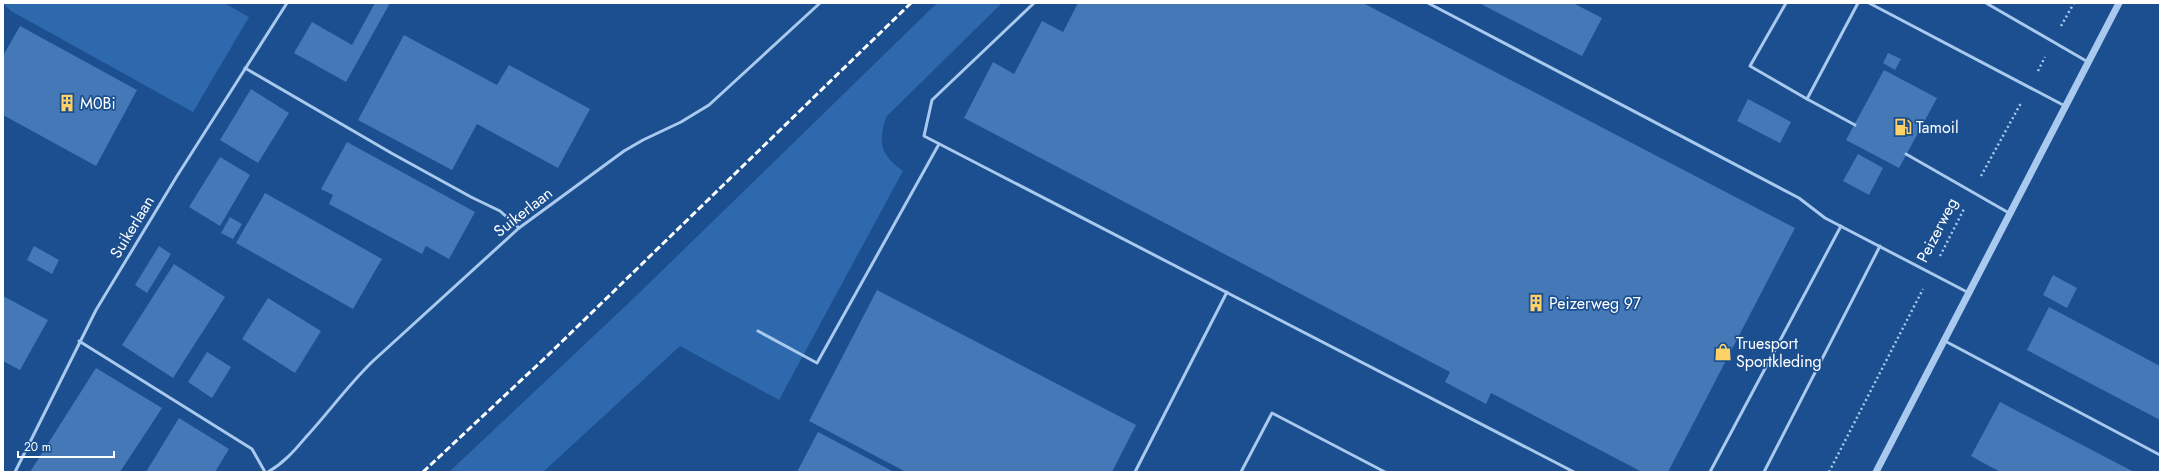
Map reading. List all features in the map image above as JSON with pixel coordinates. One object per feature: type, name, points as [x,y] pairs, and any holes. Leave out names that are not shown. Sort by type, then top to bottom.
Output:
[{"type":"street","points":[[1876,472],[2119,3]]},
{"type":"lane","name":"Suikerlaan","points":[[15,472],[96,310],[176,176],[286,3]]},
{"type":"lane","name":"Suikerlaan","points":[[268,472],[278,467],[292,454],[360,374],[373,361],[518,228],[624,151],[681,122],[709,105],[820,3]]},
{"type":"lane","points":[[1034,3],[932,100],[924,136],[1574,472]]},
{"type":"lane","points":[[1428,3],[1798,198],[1825,218],[1969,293]]},
{"type":"lane","points":[[1786,3],[1750,66],[1855,125]]},
{"type":"lane","points":[[1807,99],[1858,3]]},
{"type":"lane","points":[[1869,3],[2065,106]]},
{"type":"lane","points":[[1986,3],[2088,62]]},
{"type":"lane","points":[[245,68],[399,158],[500,211],[518,228]]},
{"type":"lane","points":[[758,331],[818,363],[939,144]]},
{"type":"lane","points":[[1906,154],[2009,213]]},
{"type":"lane","points":[[1710,472],[1840,226]]},
{"type":"lane","points":[[1764,472],[1880,246]]},
{"type":"lane","points":[[1135,472],[1226,292]]},
{"type":"lane","points":[[1945,341],[2160,455]]},
{"type":"lane","points":[[79,342],[252,449],[264,472]]},
{"type":"lane","points":[[1240,472],[1272,413],[1384,472]]},
{"type":"path","name":"Peizerweg","points":[[1829,472],[1973,192],[2074,3]]},
{"type":"shaded area","points":[[3,3],[224,3],[249,17],[193,112],[11,11]]},
{"type":"shaded area","points":[[937,3],[1002,3],[886,117],[882,134],[883,148],[885,154],[903,171],[779,400],[680,346],[543,472],[449,472],[634,298]]},
{"type":"building","points":[[375,3],[390,3],[346,82],[294,53],[312,22],[352,45]]},
{"type":"building","name":"Peizerweg 97","points":[[1078,3],[1363,3],[1795,228],[1668,472],[1642,472],[1491,393],[1486,404],[1445,382],[1450,372],[964,118],[993,62],[1014,74],[1042,21],[1063,32]]},
{"type":"building","points":[[1479,3],[1573,3],[1602,18],[1582,56]]},
{"type":"building","name":"M0Bi","points":[[20,26],[137,90],[96,166],[3,115],[3,56]]},
{"type":"building","points":[[404,35],[497,85],[509,65],[590,109],[558,168],[477,124],[452,170],[358,120]]},
{"type":"building","points":[[1888,53],[1901,59],[1895,70],[1883,63]]},
{"type":"building","points":[[1884,70],[1937,98],[1899,168],[1846,140]]},
{"type":"building","points":[[251,89],[289,113],[258,163],[220,140]]},
{"type":"building","points":[[1748,99],[1791,122],[1780,143],[1737,121]]},
{"type":"building","points":[[347,142],[475,212],[449,259],[426,246],[422,254],[329,204],[333,195],[321,189]]},
{"type":"building","points":[[1858,154],[1883,168],[1869,195],[1843,181]]},
{"type":"building","points":[[220,157],[250,175],[220,226],[189,207]]},
{"type":"building","points":[[265,193],[382,259],[353,309],[236,243]]},
{"type":"building","points":[[230,217],[242,224],[233,239],[221,233]]},
{"type":"building","points":[[34,246],[59,260],[52,274],[27,260]]},
{"type":"building","points":[[159,246],[171,254],[147,293],[135,285]]},
{"type":"building","points":[[174,264],[225,297],[173,378],[122,345]]},
{"type":"building","points":[[2053,275],[2077,288],[2067,308],[2043,295]]},
{"type":"building","points":[[877,290],[1136,425],[1112,472],[906,472],[809,421]]},
{"type":"building","points":[[3,296],[48,320],[20,370],[3,361]]},
{"type":"building","points":[[268,298],[321,331],[295,373],[242,339]]},
{"type":"building","points":[[2049,307],[2160,366],[2160,420],[2027,350]]},
{"type":"building","points":[[207,352],[231,367],[212,398],[188,382]]},
{"type":"building","points":[[96,368],[162,408],[120,472],[30,472]]},
{"type":"building","points":[[2000,402],[2134,472],[2001,472],[1987,465],[1971,456]]},
{"type":"building","points":[[179,418],[229,449],[215,472],[146,472]]},
{"type":"building","points":[[818,432],[894,472],[797,472]]},
{"type":"railway","points":[[423,472],[546,357],[911,3]]},
{"type":"place","name":"M0Bi","points":[[67,103]]},
{"type":"place","name":"Tamoil","points":[[1903,127]]},
{"type":"place","name":"Peizerweg 97","points":[[1536,303]]},
{"type":"place","name":"Truesport Sportkleding","points":[[1723,352]]}]
